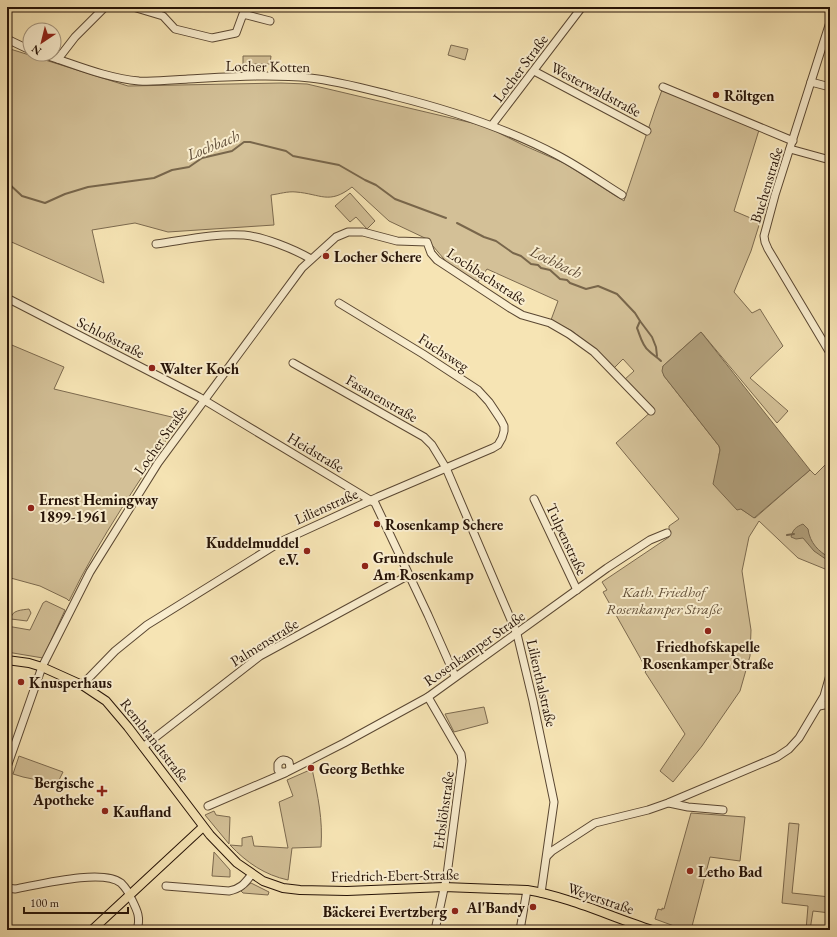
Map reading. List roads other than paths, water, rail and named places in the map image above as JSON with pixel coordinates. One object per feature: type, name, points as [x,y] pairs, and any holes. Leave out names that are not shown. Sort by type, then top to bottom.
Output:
[{"type":"main road","name":"Rembrandtstraße","points":[[7,660],[29,663],[42,667],[98,694],[112,706],[203,827]]},
{"type":"main road","name":"Friedrich-Ebert-Straße","points":[[203,827],[237,863],[252,874],[274,886],[300,890],[347,891],[444,887],[527,890],[541,893]]},
{"type":"main road","points":[[92,930],[203,827]]},
{"type":"main road","name":"Weyerstraße","points":[[541,893],[652,930]]},
{"type":"street","points":[[62,54],[75,37],[104,7]]},
{"type":"street","points":[[132,7],[163,16],[175,29],[212,38],[236,33],[243,14],[270,20]]},
{"type":"street","name":"Locher Straße","points":[[492,125],[582,7]]},
{"type":"street","name":"Buchenstraße","points":[[830,22],[766,226],[764,240],[830,353]]},
{"type":"street","points":[[7,39],[22,46]]},
{"type":"street","name":"Locher Kotten","points":[[62,60],[121,79],[141,81],[236,77],[311,78],[361,87],[453,112],[492,125],[556,154],[576,165],[622,195]]},
{"type":"street","name":"Westerwaldstraße","points":[[534,71],[647,131]]},
{"type":"street","points":[[811,82],[830,87]]},
{"type":"street","points":[[664,87],[793,141]]},
{"type":"street","points":[[790,149],[830,160]]},
{"type":"street","name":"Locher Straße","points":[[7,767],[42,667],[90,572],[158,463],[282,294],[310,259],[336,237],[348,232],[363,232],[397,241],[427,242]]},
{"type":"street","points":[[156,244],[206,236],[245,236],[260,239],[299,252],[310,259]]},
{"type":"street","name":"Lochbachstraße","points":[[427,242],[431,253],[437,260],[510,308],[522,315],[550,323],[569,334],[594,352],[651,411]]},
{"type":"street","name":"Schloßstraße","points":[[7,298],[203,401]]},
{"type":"street","name":"Fuchsweg","points":[[339,303],[423,354],[478,390],[489,402],[504,426],[503,435],[498,445]]},
{"type":"street","name":"Fasanenstraße","points":[[293,363],[424,437],[432,445],[446,468]]},
{"type":"street","name":"Heidstraße","points":[[203,401],[371,500],[377,506],[455,676]]},
{"type":"street","name":"Lilienstraße","points":[[82,685],[147,625],[282,541],[371,500],[498,445]]},
{"type":"street","name":"Lilienthalstraße","points":[[446,468],[517,634],[535,709],[554,802],[541,893]]},
{"type":"street","name":"Tulpenstraße","points":[[534,498],[577,590]]},
{"type":"street","name":"Rosenkamper Straße","points":[[208,806],[287,772],[344,743],[428,696],[517,634],[607,568],[644,544],[666,533]]},
{"type":"street","name":"Palmenstraße","points":[[143,747],[260,656],[409,575]]},
{"type":"street","points":[[546,856],[552,850],[595,823],[648,810],[668,803],[783,753],[795,743],[819,706],[824,696],[830,675]]},
{"type":"street","name":"Erbslöhstraße","points":[[428,696],[461,754],[462,761],[444,887],[435,930]]},
{"type":"street","points":[[819,706],[830,704]]},
{"type":"street","points":[[668,803],[688,807],[724,810]]},
{"type":"street","points":[[166,886],[229,891],[244,885],[252,874]]},
{"type":"street","points":[[7,888],[15,889],[71,878],[97,877],[117,881],[121,883],[130,896],[139,914],[137,930]]},
{"type":"street","points":[[520,930],[527,890]]},
{"type":"waterway","name":"Lochbach","points":[[7,182],[22,196],[45,203],[65,194],[88,187],[154,178],[172,170],[189,167],[202,158],[232,151],[244,142],[250,142],[286,151],[293,156],[339,165],[376,185],[395,199],[446,218]]},
{"type":"waterway","name":"Lochbach","points":[[457,223],[484,237],[496,241],[531,264],[550,270],[560,279],[567,280],[570,283],[586,289],[598,286],[617,294],[635,313],[652,337],[656,347],[657,356]]},
{"type":"waterway","name":"Lochbach","points":[[640,321],[637,328],[643,343],[647,349],[661,361]]},
{"type":"waterway","points":[[787,535],[794,534]]},
{"type":"place","name":"Röltgen","points":[[716,95]]},
{"type":"place","name":"Locher Schere","points":[[326,256]]},
{"type":"place","name":"Walter Koch","points":[[152,368]]},
{"type":"place","name":"Ernest Hemingway 1899-1961","points":[[31,508]]},
{"type":"place","name":"Rosenkamp Schere","points":[[377,524]]},
{"type":"place","name":"Kuddelmuddel e.V.","points":[[307,551]]},
{"type":"place","name":"Grundschule Am Rosenkamp","points":[[365,566]]},
{"type":"place","name":"Friedhofskapelle Rosenkamper Straße","points":[[708,631]]},
{"type":"place","name":"Knusperhaus","points":[[21,682]]},
{"type":"place","name":"Georg Bethke","points":[[311,768]]},
{"type":"place","name":"Bergische Apotheke","points":[[102,791]]},
{"type":"place","name":"Kaufland","points":[[105,811]]},
{"type":"place","name":"Letho Bad","points":[[690,871]]},
{"type":"place","name":"Al'Bandy","points":[[533,907]]},
{"type":"place","name":"Bäckerei Evertzberg","points":[[455,911]]},
{"type":"park label","name":"Kath. Friedhof Rosenkamper Straße","points":[[664,600]]}]
